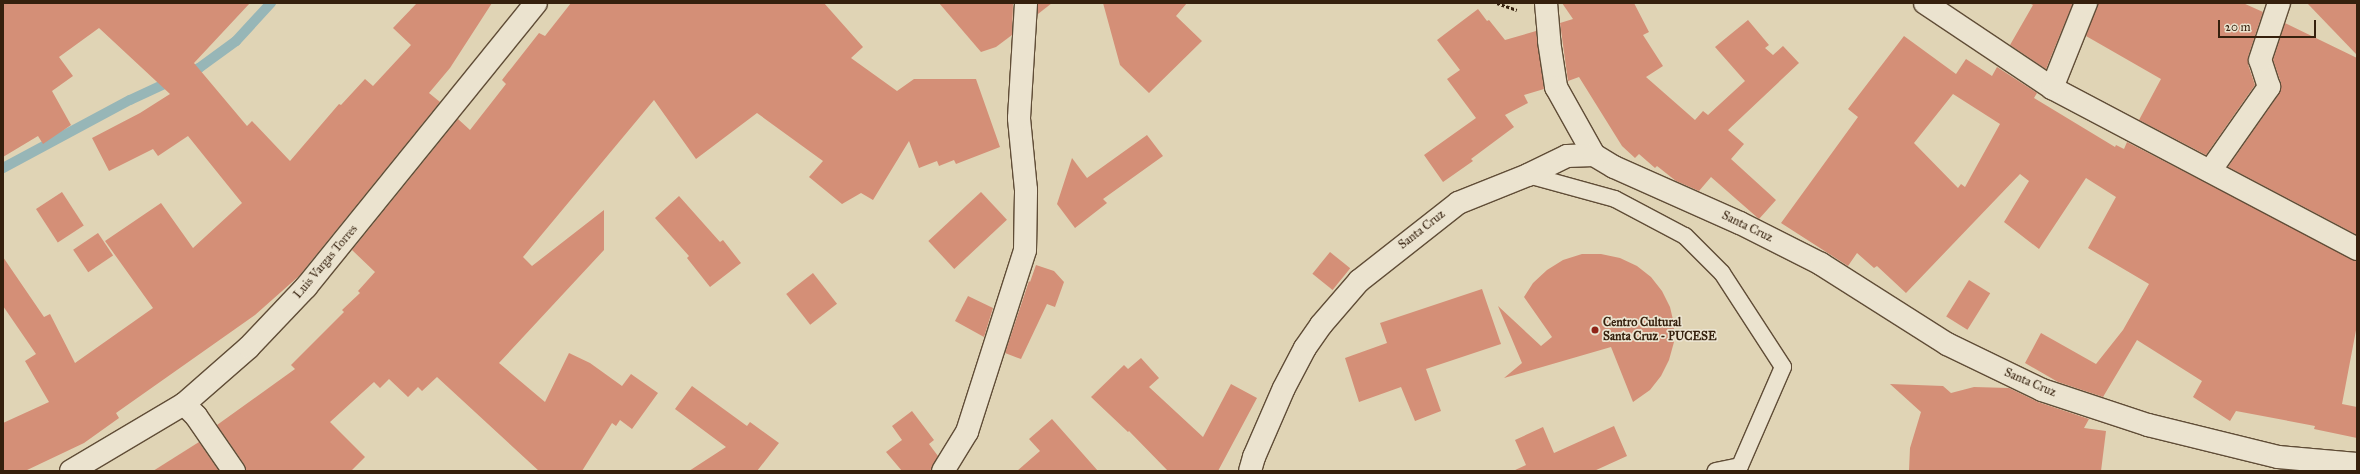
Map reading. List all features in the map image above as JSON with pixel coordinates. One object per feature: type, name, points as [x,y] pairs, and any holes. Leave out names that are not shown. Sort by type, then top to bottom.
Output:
[{"type":"street","name":"Luis Vargas Torres","points":[[71,471],[184,404],[249,347],[306,287],[536,3]]},
{"type":"street","points":[[943,471],[967,432],[1025,250],[1026,190],[1019,118],[1026,3]]},
{"type":"street","points":[[1546,3],[1548,41],[1556,87],[1594,155]]},
{"type":"street","points":[[1925,3],[2052,88],[2357,249]]},
{"type":"street","points":[[2052,88],[2086,3]]},
{"type":"street","points":[[2210,171],[2269,87],[2260,60],[2279,3]]},
{"type":"street","name":"Santa Cruz","points":[[1250,471],[1254,457],[1284,388],[1305,348],[1320,326],[1359,281],[1458,203],[1528,175],[1567,156],[1594,155],[1614,167],[1740,223],[1821,264],[1947,344],[2042,390],[2148,425],[2278,458],[2357,464]]},
{"type":"street","points":[[184,404],[196,416],[234,471]]},
{"type":"lane","points":[[1528,175],[1615,199],[1685,236],[1722,273],[1783,367],[1740,466],[1716,471]]},
{"type":"building","points":[[3,3],[250,3],[194,63],[247,126],[252,121],[290,161],[339,104],[341,105],[365,79],[373,86],[411,45],[393,28],[417,3],[492,3],[450,68],[429,93],[440,102],[299,276],[255,315],[116,413],[119,418],[84,443],[25,471],[3,471],[3,423],[49,402],[25,361],[36,354],[3,306],[3,257],[44,317],[50,314],[75,363],[153,308],[105,241],[161,203],[193,248],[242,203],[188,136],[158,156],[153,149],[109,171],[92,138],[140,113],[170,94],[99,28],[59,57],[73,76],[52,91],[71,125],[43,144],[38,136],[3,157]]},
{"type":"building","points":[[571,3],[824,3],[863,47],[851,58],[897,91],[914,79],[976,79],[1000,147],[956,164],[954,160],[939,166],[937,161],[919,168],[909,141],[873,200],[861,193],[842,204],[809,177],[823,161],[757,113],[696,159],[654,100],[523,257],[532,266],[604,210],[604,250],[499,363],[545,402],[569,353],[590,363],[622,386],[631,374],[658,393],[632,429],[620,420],[616,426],[612,423],[582,471],[539,471],[437,377],[422,391],[418,387],[408,397],[389,379],[380,388],[374,382],[330,422],[365,457],[351,471],[246,471],[244,464],[217,425],[295,369],[291,365],[344,312],[342,310],[360,293],[358,291],[375,272],[352,250],[458,119],[470,130],[506,84],[502,80],[539,33],[545,36]]},
{"type":"building","points":[[939,3],[1013,3],[1012,35],[996,47],[981,52]]},
{"type":"building","points":[[1038,3],[1052,3],[1038,14]]},
{"type":"building","points":[[1103,3],[1187,3],[1176,16],[1202,41],[1149,93],[1120,65]]},
{"type":"building","points":[[1562,3],[1634,3],[1649,32],[1643,35],[1663,66],[1646,77],[1695,120],[1703,111],[1708,115],[1745,81],[1715,47],[1748,20],[1769,45],[1765,48],[1773,55],[1783,46],[1799,63],[1728,130],[1744,144],[1731,159],[1776,200],[1759,219],[1711,177],[1699,191],[1676,181],[1657,166],[1655,168],[1639,154],[1635,158],[1622,146],[1579,77],[1568,81],[1560,23],[1573,19]]},
{"type":"building","points":[[2029,3],[2073,3],[2046,69],[2010,45],[2033,5]]},
{"type":"building","points":[[2098,3],[2243,3],[2263,12],[2248,57],[2248,64],[2255,85],[2206,155],[2139,120],[2161,79],[2086,36]]},
{"type":"building","points":[[2307,3],[2357,3],[2357,55]]},
{"type":"building","points":[[1478,9],[1505,40],[1536,31],[1544,89],[1524,95],[1528,103],[1505,115],[1514,127],[1471,159],[1473,161],[1443,182],[1424,155],[1476,118],[1447,79],[1460,70],[1437,40]]},
{"type":"building","points":[[2285,23],[2357,58],[2357,235],[2228,167],[2279,94],[2281,83],[2273,60]]},
{"type":"building","points":[[1904,36],[1956,74],[1966,59],[1992,76],[1997,67],[2037,93],[2034,98],[2115,147],[2116,145],[2124,149],[2127,142],[2357,261],[2357,325],[2342,404],[2357,407],[2357,438],[2314,429],[2315,426],[2236,411],[2230,421],[2193,397],[2202,381],[2137,340],[2103,397],[2058,382],[2025,363],[2041,333],[2096,364],[2123,330],[2149,284],[2088,248],[2116,197],[2086,178],[2039,249],[2004,222],[2029,181],[2020,174],[1906,293],[1877,266],[1874,268],[1857,253],[1848,266],[1781,223],[1858,117],[1848,109]],"holes":[[[1953,94],[2000,124],[1965,187],[1961,184],[1958,188],[1914,143]]]},
{"type":"building","points":[[1147,135],[1163,156],[1103,199],[1107,203],[1075,228],[1057,204],[1072,158],[1087,178]]},
{"type":"building","points":[[62,192],[84,226],[58,242],[36,209]]},
{"type":"building","points":[[981,192],[1007,220],[954,269],[928,241]]},
{"type":"building","points":[[679,196],[720,242],[723,240],[741,263],[710,287],[687,258],[689,256],[655,218]]},
{"type":"building","points":[[98,233],[113,255],[88,272],[73,250]]},
{"type":"building","points":[[1330,252],[1350,268],[1333,290],[1312,274]]},
{"type":"building","name":"Centro Cultural Santa Cruz - PUCESE","points":[[1582,254],[1601,254],[1620,258],[1637,266],[1651,277],[1662,291],[1670,307],[1674,324],[1674,342],[1669,360],[1661,376],[1650,390],[1633,402],[1611,347],[1504,378],[1522,363],[1498,306],[1541,346],[1552,337],[1524,297],[1533,283],[1547,270],[1563,260]]},
{"type":"building","points":[[1036,265],[1054,271],[1064,282],[1055,307],[1047,304],[1021,359],[1005,353],[1029,281],[1030,282]]},
{"type":"building","points":[[813,273],[837,304],[810,325],[786,294]]},
{"type":"building","points":[[1969,280],[1990,293],[1967,330],[1946,316]]},
{"type":"building","points":[[1482,289],[1501,344],[1426,369],[1441,411],[1415,421],[1401,387],[1359,402],[1345,358],[1387,343],[1380,323]]},
{"type":"building","points":[[968,296],[993,308],[984,337],[955,321]]},
{"type":"building","points":[[1141,358],[1159,378],[1149,387],[1203,437],[1231,384],[1257,398],[1218,471],[1168,471],[1129,431],[1128,432],[1091,397],[1124,365],[1128,369]]},
{"type":"building","points":[[1890,384],[1943,386],[1951,393],[1974,387],[2009,388],[2038,402],[2089,419],[2084,428],[2106,431],[2101,471],[1909,471],[1910,448],[1921,412]]},
{"type":"building","points":[[692,386],[747,426],[750,422],[779,443],[757,471],[689,471],[726,447],[675,409]]},
{"type":"building","points":[[912,411],[934,440],[929,444],[938,456],[931,471],[902,471],[886,452],[902,440],[892,426]]},
{"type":"building","points":[[1052,419],[1098,471],[1017,471],[1040,451],[1029,439]]},
{"type":"building","points":[[1614,426],[1627,456],[1594,471],[1513,471],[1526,465],[1515,440],[1543,427],[1554,453]]},
{"type":"building","points":[[199,442],[219,471],[153,471]]},
{"type":"waterway","points":[[3,168],[130,100],[199,68],[236,41],[271,3]]},
{"type":"place","name":"Centro Cultural Santa Cruz - PUCESE","points":[[1595,330]]}]
